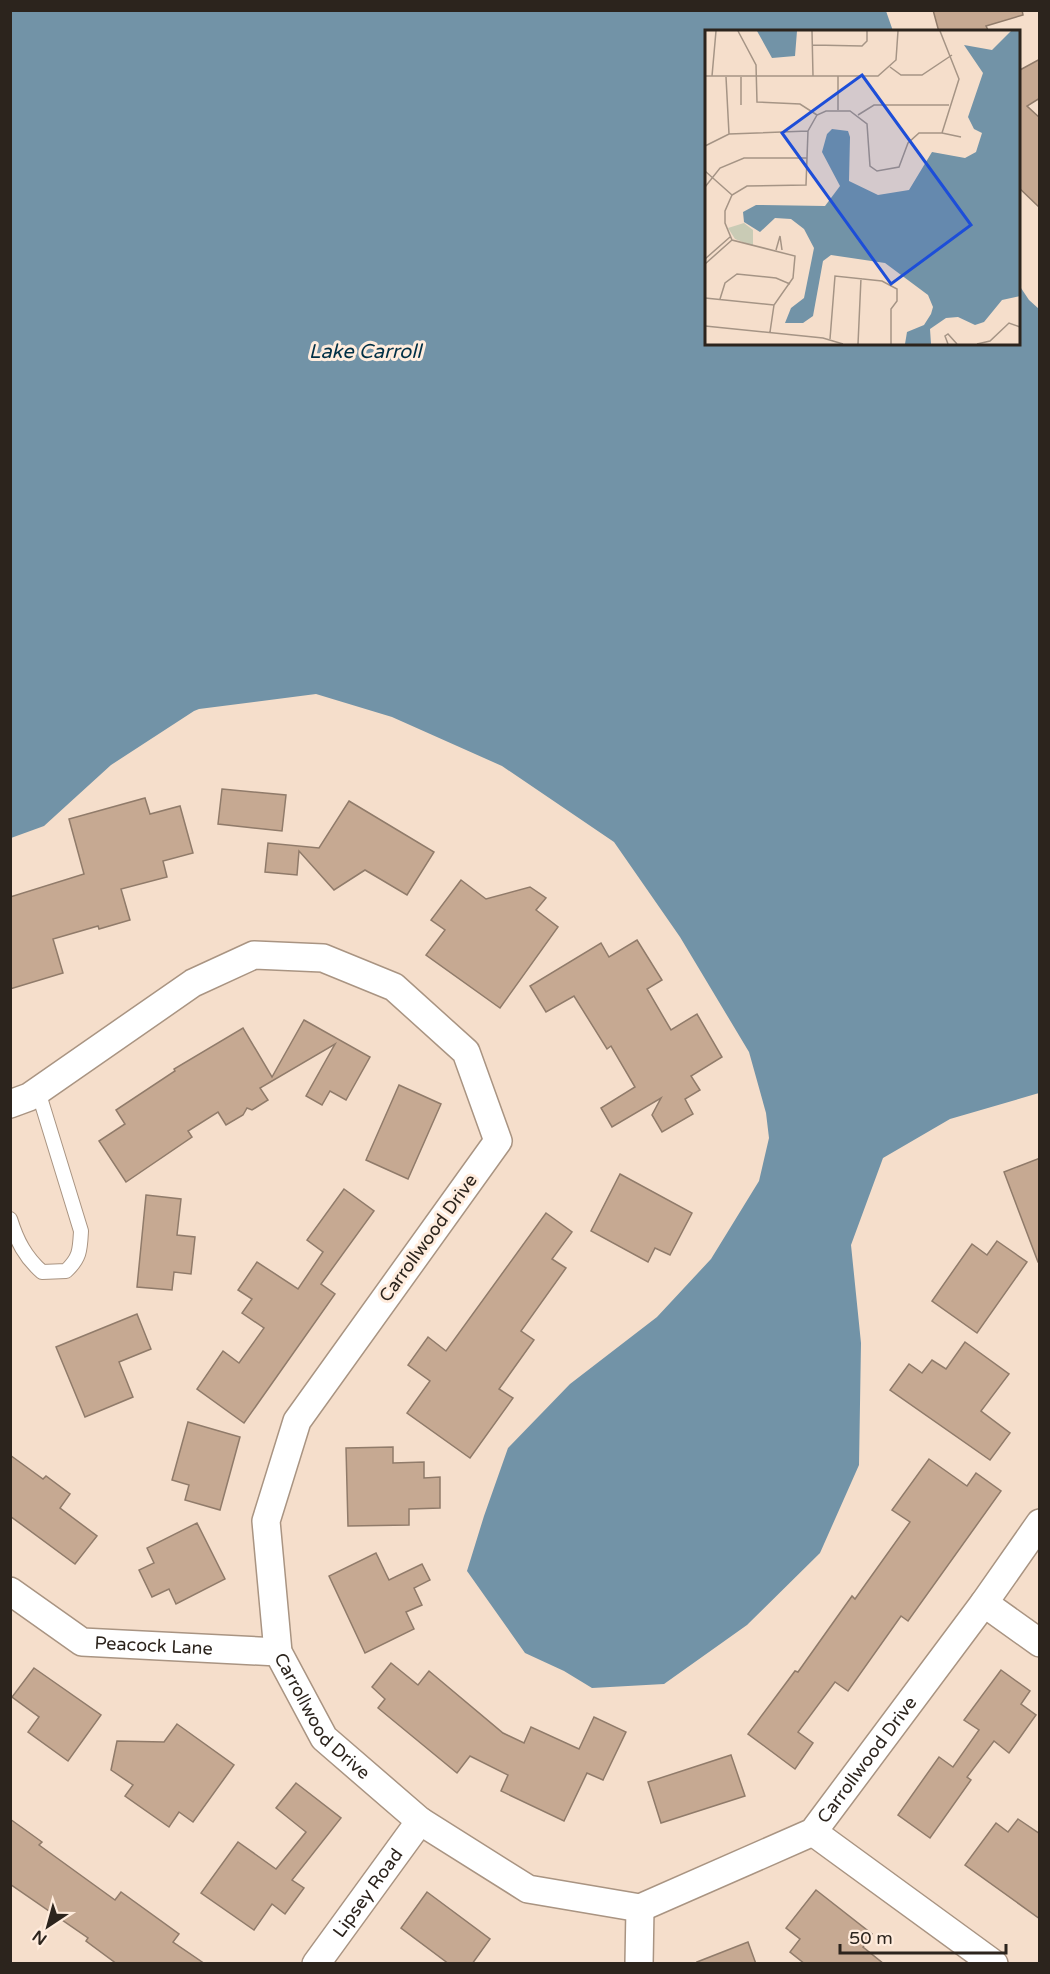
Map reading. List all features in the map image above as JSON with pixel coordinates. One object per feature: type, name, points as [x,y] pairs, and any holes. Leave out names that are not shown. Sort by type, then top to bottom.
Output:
[{"type":"street","name":"Carrollwood Drive","points":[[10,1104],[29,1097],[193,983],[254,955],[323,958],[394,987],[465,1052],[498,1141],[297,1421],[266,1521],[278,1652],[324,1738],[420,1821],[528,1889],[640,1908],[813,1832],[984,1603],[1040,1523]]},
{"type":"street","name":"Peacock Lane","points":[[10,1591],[82,1642],[278,1652]]},
{"type":"street","points":[[984,1603],[1040,1643]]},
{"type":"street","name":"Lipsey Road","points":[[316,1964],[420,1821]]},
{"type":"street","points":[[813,1832],[994,1964]]},
{"type":"street","points":[[639,1964],[640,1908]]},
{"type":"lane","points":[[10,1220],[17,1240],[29,1261],[42,1272],[66,1271],[76,1262],[80,1249],[81,1231],[38,1091]]},
{"type":"water","name":"Lake Carroll","points":[[10,11],[886,11],[893,30],[705,30],[705,345],[1020,345],[1020,286],[1029,300],[1039,309],[1039,1093],[950,1119],[883,1158],[851,1245],[861,1343],[859,1465],[820,1553],[747,1625],[664,1684],[592,1688],[564,1671],[525,1653],[467,1571],[508,1448],[570,1384],[657,1317],[711,1259],[759,1181],[769,1138],[766,1113],[749,1052],[680,937],[614,842],[502,766],[392,717],[316,694],[194,711],[111,765],[44,826],[11,838]]},
{"type":"building","points":[[933,10],[1022,10],[1023,15],[986,26],[988,30],[938,30]]},
{"type":"building","points":[[1040,59],[1040,98],[1027,106],[1040,118],[1040,208],[1020,189],[1020,70]]},
{"type":"building","points":[[222,789],[286,795],[282,831],[218,824]]},
{"type":"building","points":[[145,798],[150,814],[180,806],[193,853],[163,861],[167,877],[121,889],[130,920],[99,929],[98,926],[53,939],[63,973],[10,989],[10,897],[84,874],[69,819]]},
{"type":"building","points":[[349,801],[434,852],[407,895],[365,870],[334,890],[299,851],[297,875],[265,872],[268,843],[319,848]]},
{"type":"building","points":[[461,880],[486,899],[530,887],[546,898],[536,910],[558,927],[500,1008],[426,955],[445,930],[431,920]]},
{"type":"building","points":[[637,940],[662,980],[647,989],[671,1030],[697,1014],[722,1057],[691,1076],[700,1090],[685,1099],[693,1114],[662,1132],[652,1115],[661,1098],[612,1127],[601,1108],[635,1087],[611,1046],[607,1049],[574,996],[546,1012],[530,986],[601,943],[609,957]]},
{"type":"building","points":[[304,1020],[370,1057],[346,1100],[330,1091],[322,1105],[306,1096],[335,1044],[260,1088],[268,1100],[252,1110],[247,1108],[243,1115],[226,1125],[218,1112],[188,1131],[192,1137],[126,1182],[99,1141],[125,1124],[116,1110],[175,1071],[174,1069],[243,1028],[272,1077]]},
{"type":"building","points":[[399,1085],[441,1104],[408,1179],[366,1160]]},
{"type":"building","points":[[1040,1158],[1040,1262],[1038,1262],[1004,1172]]},
{"type":"building","points":[[620,1174],[692,1213],[670,1255],[655,1248],[648,1262],[591,1231]]},
{"type":"building","points":[[344,1189],[374,1211],[321,1284],[335,1294],[244,1423],[197,1389],[223,1351],[239,1363],[264,1328],[242,1313],[252,1299],[238,1290],[257,1262],[298,1289],[323,1252],[307,1240]]},
{"type":"building","points":[[146,1195],[181,1199],[177,1235],[195,1237],[191,1274],[174,1272],[172,1290],[137,1287]]},
{"type":"building","points":[[546,1213],[572,1232],[552,1259],[566,1268],[521,1331],[534,1340],[499,1389],[513,1398],[470,1458],[407,1413],[430,1381],[408,1365],[428,1337],[446,1351]]},
{"type":"building","points":[[997,1241],[1027,1262],[977,1333],[932,1301],[972,1244],[987,1255]]},
{"type":"building","points":[[137,1314],[151,1349],[119,1362],[133,1397],[85,1417],[56,1347]]},
{"type":"building","points":[[965,1342],[1009,1374],[981,1411],[1010,1433],[990,1460],[890,1390],[909,1364],[922,1373],[932,1360],[946,1369]]},
{"type":"building","points":[[188,1422],[240,1437],[220,1510],[185,1500],[189,1485],[172,1480]]},
{"type":"building","points":[[393,1447],[393,1463],[424,1462],[424,1478],[440,1477],[440,1508],[409,1509],[409,1525],[348,1526],[346,1448]]},
{"type":"building","points":[[10,1455],[43,1479],[46,1476],[70,1494],[60,1508],[97,1536],[75,1564],[10,1516]]},
{"type":"building","points":[[929,1459],[967,1486],[976,1473],[1001,1491],[908,1621],[901,1616],[848,1691],[835,1682],[798,1732],[813,1743],[795,1769],[748,1734],[795,1671],[798,1672],[852,1596],[855,1599],[910,1522],[892,1510]]},
{"type":"building","points":[[197,1523],[225,1579],[176,1604],[169,1589],[152,1597],[139,1570],[154,1563],[147,1548]]},
{"type":"building","points":[[376,1553],[389,1580],[422,1564],[430,1580],[414,1588],[422,1605],[406,1612],[414,1629],[365,1653],[329,1576]]},
{"type":"building","points":[[391,1663],[418,1685],[429,1671],[503,1733],[524,1743],[531,1727],[579,1749],[594,1717],[626,1732],[603,1780],[587,1773],[564,1821],[501,1791],[508,1775],[470,1756],[457,1773],[378,1708],[385,1699],[372,1687]]},
{"type":"building","points":[[34,1668],[101,1715],[68,1761],[28,1732],[39,1717],[12,1697]]},
{"type":"building","points":[[1001,1670],[1030,1691],[1021,1704],[1036,1715],[1009,1753],[994,1741],[967,1777],[971,1780],[930,1838],[898,1815],[939,1757],[953,1767],[979,1730],[964,1720]]},
{"type":"building","points":[[177,1724],[234,1765],[193,1822],[179,1812],[169,1827],[125,1796],[133,1785],[111,1770],[117,1741],[164,1742]]},
{"type":"building","points":[[731,1755],[745,1796],[661,1823],[648,1782]]},
{"type":"building","points":[[296,1783],[341,1818],[292,1880],[304,1888],[285,1914],[272,1904],[254,1930],[201,1893],[238,1842],[276,1869],[306,1832],[276,1808]]},
{"type":"building","points":[[10,1819],[42,1842],[39,1845],[115,1900],[121,1892],[179,1934],[173,1942],[205,1964],[117,1964],[86,1941],[88,1938],[10,1884]]},
{"type":"building","points":[[1018,1819],[1040,1834],[1040,1919],[965,1865],[996,1823],[1008,1832]]},
{"type":"building","points":[[816,1890],[872,1934],[863,1947],[884,1964],[805,1964],[790,1952],[800,1939],[786,1928]]},
{"type":"building","points":[[427,1892],[490,1939],[472,1964],[449,1964],[401,1928]]},
{"type":"building","points":[[748,1942],[756,1964],[698,1964],[697,1962]]}]
